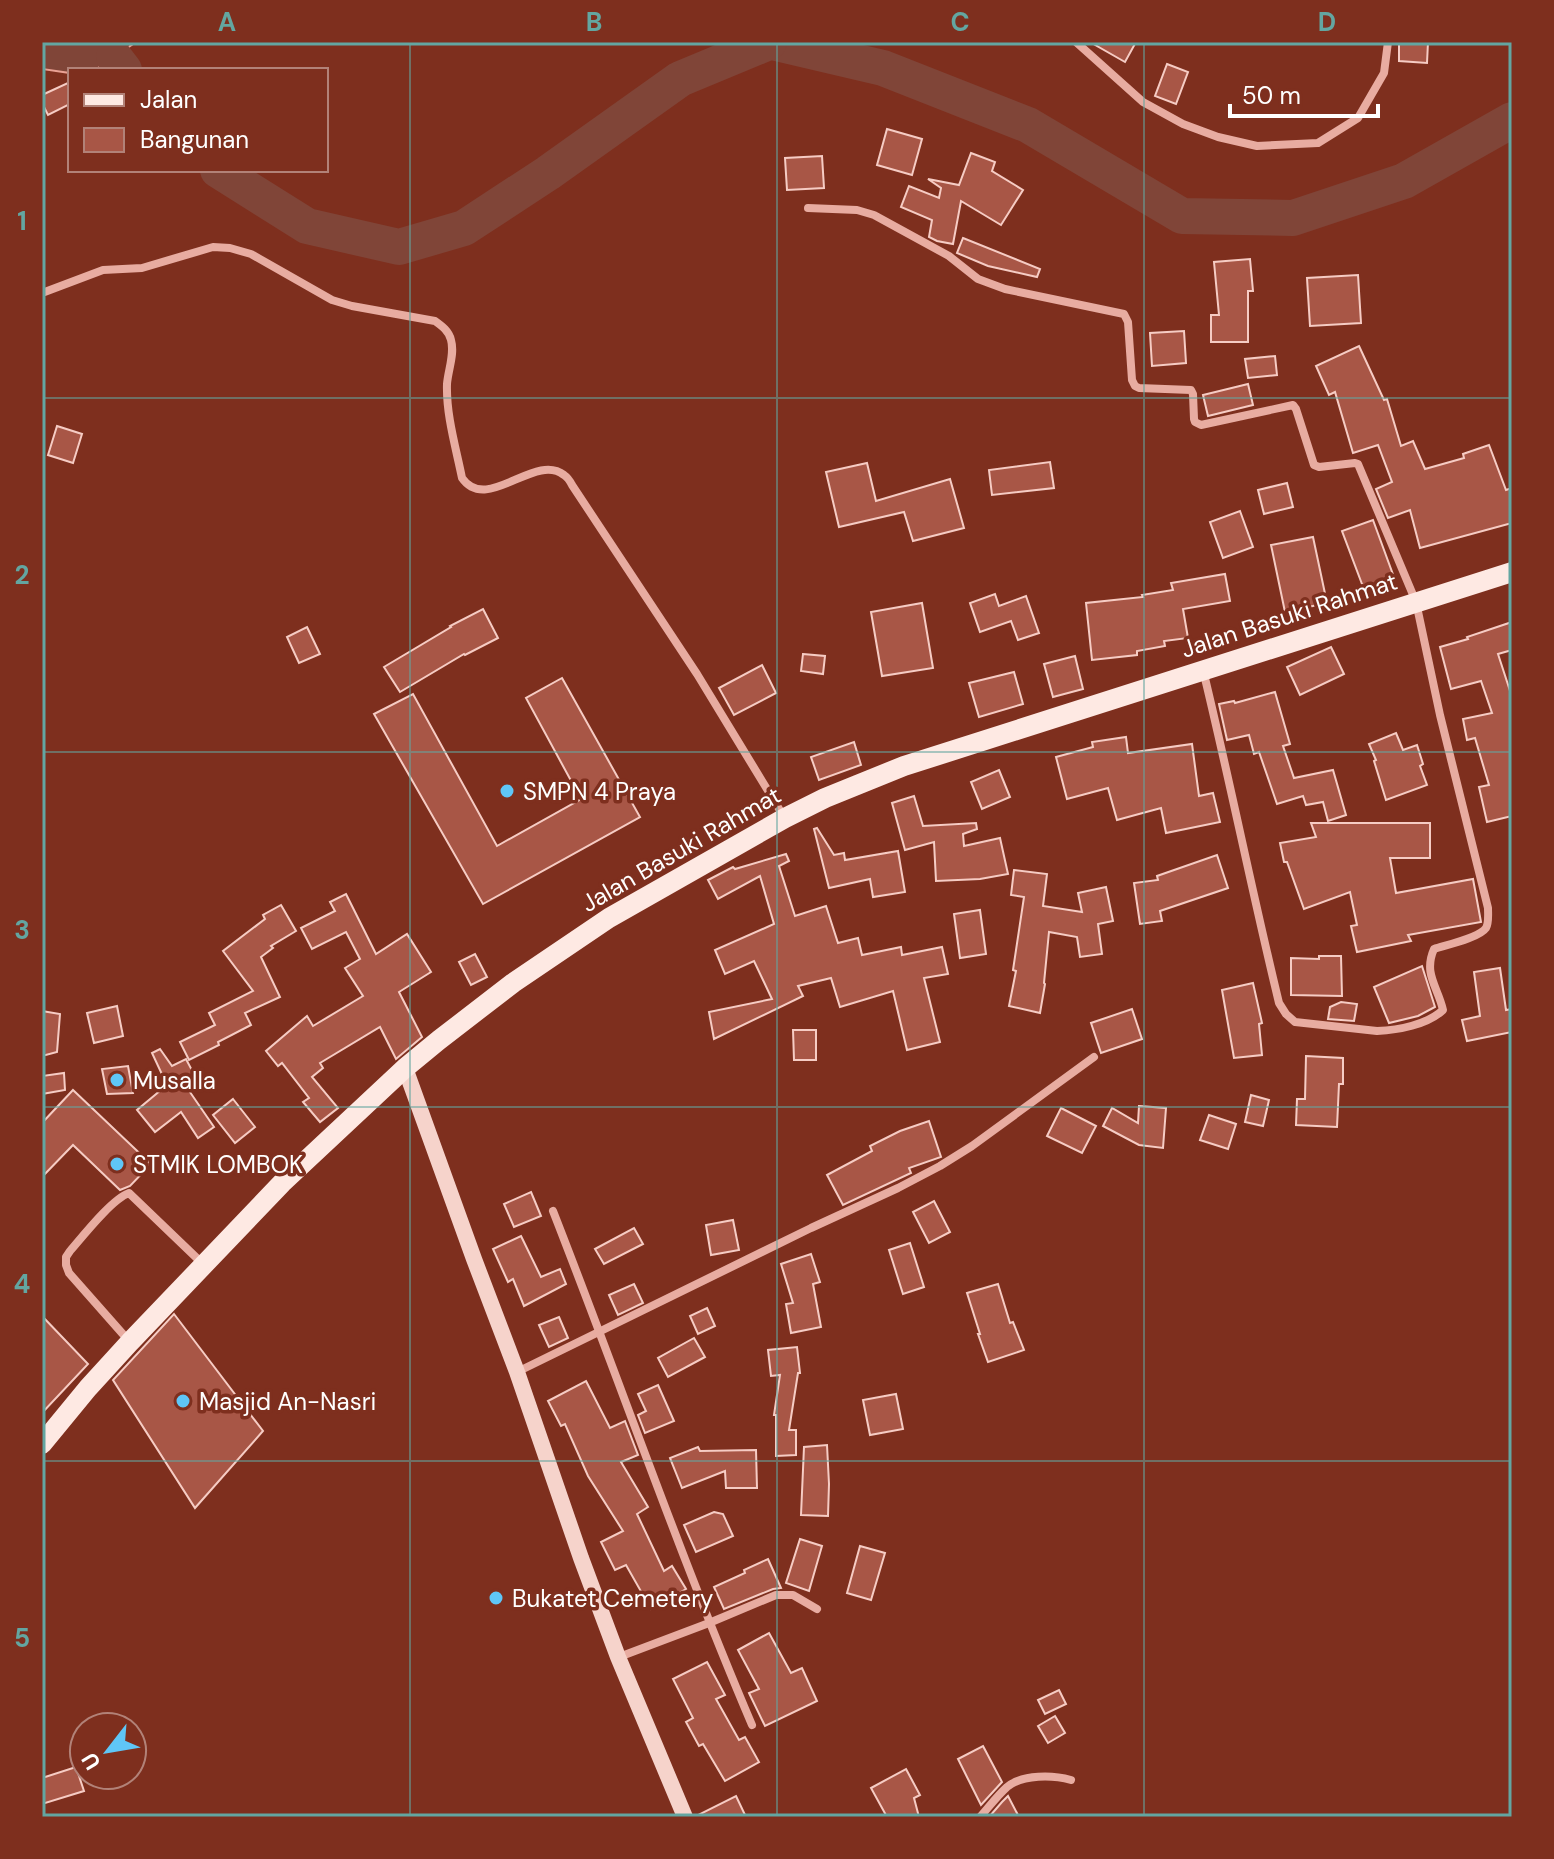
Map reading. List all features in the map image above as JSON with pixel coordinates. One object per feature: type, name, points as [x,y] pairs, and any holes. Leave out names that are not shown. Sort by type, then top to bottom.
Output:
[{"type":"main road","name":"Jalan Basuki Rahmat","points":[[42,1444],[130,1342],[282,1183],[405,1068],[513,983],[609,918],[785,818],[904,766],[1512,572]]},
{"type":"main road","points":[[405,1068],[618,1657],[685,1817]]},
{"type":"street","points":[[1076,42],[1143,102],[1183,124],[1218,137],[1257,146],[1318,143],[1358,118],[1384,73],[1388,42]]},
{"type":"street","points":[[808,208],[857,210],[874,215],[949,256],[978,279],[1005,289],[1124,314],[1128,322],[1133,383],[1139,388],[1191,390],[1194,419],[1201,425],[1291,404],[1295,406],[1314,465],[1358,464],[1416,602],[1440,715],[1488,908],[1486,928],[1477,935],[1434,949],[1429,960],[1431,978],[1443,1010],[1431,1019],[1390,1031],[1377,1031],[1295,1022],[1284,1012],[1279,1003],[1260,924],[1203,669]]},
{"type":"street","points":[[42,293],[103,270],[142,268],[213,247],[230,248],[251,254],[332,300],[435,321],[446,329],[451,340],[447,384],[449,412],[462,478],[476,490],[488,489],[540,471],[551,470],[563,474],[697,674],[785,818]]},
{"type":"street","points":[[517,1372],[940,1166],[1094,1057]]},
{"type":"street","points":[[130,1342],[69,1273],[66,1265],[70,1251],[102,1215],[123,1194],[129,1193],[204,1265]]},
{"type":"street","points":[[553,1211],[709,1623],[752,1725]]},
{"type":"street","points":[[618,1657],[781,1594],[793,1595],[817,1609]]},
{"type":"street","points":[[980,1817],[1015,1782],[1052,1776],[1071,1780]]},
{"type":"shaded area","points":[[42,42],[136,42],[98,68],[68,68],[68,73],[42,69]]},
{"type":"building","points":[[1090,42],[1136,42],[1125,62]]},
{"type":"building","points":[[1399,42],[1428,42],[1427,63],[1399,61]]},
{"type":"building","points":[[1167,64],[1188,72],[1176,104],[1155,96]]},
{"type":"building","points":[[68,83],[68,105],[48,115],[42,95]]},
{"type":"building","points":[[887,129],[922,139],[912,175],[877,165]]},
{"type":"building","points":[[971,153],[995,162],[992,171],[1023,190],[1001,225],[961,201],[953,244],[937,241],[929,237],[932,220],[901,207],[909,186],[939,198],[941,188],[928,179],[959,185]]},
{"type":"building","points":[[822,156],[824,188],[787,190],[785,158]]},
{"type":"building","points":[[963,238],[1040,269],[1037,277],[988,266],[957,253]]},
{"type":"building","points":[[1250,259],[1253,291],[1248,291],[1248,342],[1211,342],[1211,315],[1219,315],[1214,262]]},
{"type":"building","points":[[1358,275],[1361,323],[1310,326],[1307,278]]},
{"type":"building","points":[[1184,331],[1186,363],[1152,366],[1150,333]]},
{"type":"building","points":[[1359,346],[1384,400],[1387,399],[1401,446],[1413,441],[1425,469],[1464,458],[1463,454],[1489,445],[1506,490],[1512,488],[1512,523],[1420,548],[1410,510],[1388,518],[1376,489],[1392,482],[1378,445],[1353,453],[1335,392],[1329,395],[1316,366]]},
{"type":"building","points":[[1275,356],[1277,375],[1248,378],[1245,359]]},
{"type":"building","points":[[1248,384],[1253,405],[1208,416],[1203,395]]},
{"type":"building","points":[[57,426],[82,434],[73,463],[48,455]]},
{"type":"building","points":[[1050,462],[1054,488],[992,495],[989,470]]},
{"type":"building","points":[[867,463],[876,501],[950,479],[964,528],[913,541],[904,512],[839,527],[826,472]]},
{"type":"building","points":[[1287,483],[1293,507],[1264,514],[1258,490]]},
{"type":"building","points":[[1240,511],[1253,547],[1223,558],[1210,522]]},
{"type":"building","points":[[1373,520],[1395,580],[1365,592],[1342,531]]},
{"type":"building","points":[[1313,537],[1327,603],[1285,612],[1271,545]]},
{"type":"building","points":[[1225,574],[1230,601],[1183,609],[1188,638],[1164,641],[1165,646],[1137,651],[1137,655],[1092,660],[1086,603],[1143,597],[1173,590],[1171,583]]},
{"type":"building","points":[[995,594],[999,606],[1026,596],[1039,633],[1018,640],[1011,621],[980,632],[970,603]]},
{"type":"building","points":[[922,603],[933,668],[882,676],[871,612]]},
{"type":"building","points":[[483,609],[498,638],[400,692],[384,667]]},
{"type":"building","points":[[1512,622],[1512,650],[1498,654],[1512,697],[1512,816],[1487,822],[1479,787],[1489,785],[1475,738],[1467,740],[1463,719],[1492,713],[1481,681],[1451,689],[1440,647]]},
{"type":"building","points":[[307,627],[320,654],[299,663],[287,637]]},
{"type":"building","points":[[1331,647],[1344,674],[1300,695],[1287,667]]},
{"type":"building","points":[[803,654],[825,656],[823,674],[801,671]]},
{"type":"building","points":[[1075,656],[1083,689],[1053,697],[1044,664]]},
{"type":"building","points":[[762,665],[776,693],[734,715],[719,688]]},
{"type":"building","points":[[1014,672],[1023,704],[979,717],[969,683]]},
{"type":"building","points":[[562,678],[640,817],[483,904],[374,714],[413,694],[497,846],[581,799],[526,698]]},
{"type":"building","points":[[1275,692],[1290,744],[1283,746],[1294,778],[1333,770],[1346,815],[1328,821],[1323,802],[1306,805],[1303,796],[1277,804],[1259,752],[1254,754],[1249,735],[1227,740],[1219,704]]},
{"type":"building","points":[[1396,733],[1403,750],[1417,745],[1427,785],[1386,800],[1369,744]]},
{"type":"building","points":[[1126,737],[1128,753],[1192,744],[1199,796],[1213,793],[1220,822],[1166,833],[1161,808],[1117,820],[1108,788],[1067,799],[1056,757],[1093,747],[1092,742]]},
{"type":"building","points":[[854,742],[861,765],[819,780],[811,757]]},
{"type":"building","points":[[999,770],[1010,797],[982,809],[971,782]]},
{"type":"building","points":[[914,796],[923,826],[976,823],[977,829],[963,834],[964,846],[1000,838],[1008,874],[936,881],[934,842],[905,850],[892,803]]},
{"type":"building","points":[[1311,823],[1430,823],[1430,858],[1390,858],[1396,893],[1473,879],[1481,922],[1408,935],[1411,941],[1357,952],[1351,926],[1357,925],[1350,892],[1304,909],[1287,862],[1284,862],[1280,843],[1316,837]]},
{"type":"building","points":[[817,828],[834,855],[844,853],[845,860],[898,851],[905,892],[873,897],[870,879],[829,888],[814,829]]},
{"type":"building","points":[[786,854],[789,861],[779,866],[795,916],[826,906],[838,943],[858,938],[862,955],[901,947],[902,955],[942,947],[948,974],[924,978],[940,1042],[907,1050],[893,991],[840,1007],[831,978],[798,986],[803,996],[714,1039],[709,1012],[772,999],[754,961],[725,974],[715,950],[774,924],[760,876],[718,899],[708,880],[733,867],[735,869]]},
{"type":"building","points":[[1217,855],[1228,888],[1160,911],[1162,921],[1140,924],[1134,883],[1158,880],[1157,876]]},
{"type":"building","points":[[1014,870],[1047,874],[1043,906],[1082,912],[1078,893],[1106,887],[1113,921],[1098,924],[1102,954],[1080,957],[1077,937],[1049,932],[1040,1013],[1009,1006],[1024,897],[1011,895]]},
{"type":"building","points":[[346,894],[376,954],[407,934],[431,972],[399,992],[422,1037],[396,1059],[380,1027],[320,1063],[323,1068],[312,1077],[338,1108],[320,1122],[303,1102],[309,1098],[282,1063],[278,1066],[266,1051],[307,1016],[313,1026],[363,996],[345,968],[360,959],[346,932],[312,949],[301,928],[335,911],[330,902]]},
{"type":"building","points":[[281,905],[296,931],[271,946],[273,948],[261,957],[280,997],[245,1013],[251,1025],[189,1060],[180,1042],[215,1025],[209,1013],[253,991],[223,951],[265,919],[263,915]]},
{"type":"building","points":[[980,910],[986,954],[960,958],[954,914]]},
{"type":"building","points":[[475,954],[487,977],[471,985],[459,962]]},
{"type":"building","points":[[1319,956],[1341,956],[1342,996],[1291,995],[1291,958],[1319,959]]},
{"type":"building","points":[[1422,966],[1435,1007],[1418,1016],[1389,1023],[1374,987]]},
{"type":"building","points":[[1500,968],[1506,1010],[1512,1009],[1512,1032],[1467,1041],[1462,1020],[1480,1016],[1474,972]]},
{"type":"building","points":[[1253,983],[1262,1023],[1259,1024],[1262,1055],[1234,1058],[1222,990]]},
{"type":"building","points":[[1341,1002],[1357,1004],[1354,1021],[1328,1019],[1330,1007]]},
{"type":"building","points":[[117,1006],[123,1036],[94,1043],[87,1013]]},
{"type":"building","points":[[1132,1009],[1142,1039],[1101,1053],[1091,1023]]},
{"type":"building","points":[[42,1011],[60,1014],[57,1052],[42,1056]]},
{"type":"building","points":[[793,1030],[816,1030],[816,1060],[794,1060]]},
{"type":"building","points":[[160,1049],[172,1066],[186,1059],[195,1076],[183,1082],[214,1127],[198,1138],[181,1112],[155,1132],[137,1110],[167,1085],[152,1053]]},
{"type":"building","points":[[1306,1056],[1343,1058],[1337,1127],[1296,1125],[1297,1099],[1305,1099]]},
{"type":"building","name":"Musalla","points":[[128,1066],[133,1093],[107,1094],[102,1069]]},
{"type":"building","points":[[64,1073],[65,1090],[42,1094],[42,1076]]},
{"type":"building","points":[[73,1090],[151,1164],[130,1186],[120,1190],[73,1145],[42,1177],[42,1123]]},
{"type":"building","points":[[1251,1095],[1269,1100],[1263,1126],[1245,1122]]},
{"type":"building","points":[[233,1099],[255,1127],[235,1143],[213,1115]]},
{"type":"building","points":[[1139,1106],[1166,1108],[1163,1148],[1139,1145],[1103,1126],[1112,1108],[1138,1123]]},
{"type":"building","points":[[1061,1108],[1096,1126],[1082,1153],[1047,1136]]},
{"type":"building","points":[[1209,1115],[1236,1124],[1228,1149],[1200,1140]]},
{"type":"building","points":[[929,1121],[941,1157],[909,1168],[911,1173],[843,1205],[827,1175],[872,1151],[870,1146]]},
{"type":"building","points":[[531,1192],[541,1216],[514,1227],[504,1204]]},
{"type":"building","points":[[934,1201],[950,1232],[929,1243],[913,1212]]},
{"type":"building","points":[[733,1220],[739,1250],[711,1255],[706,1225]]},
{"type":"building","points":[[634,1228],[643,1244],[604,1264],[595,1249]]},
{"type":"building","points":[[521,1236],[541,1277],[560,1269],[566,1284],[524,1306],[513,1279],[508,1282],[493,1249]]},
{"type":"building","points":[[910,1243],[924,1287],[903,1294],[889,1250]]},
{"type":"building","points":[[811,1254],[820,1282],[813,1284],[821,1327],[791,1333],[786,1304],[793,1303],[781,1264]]},
{"type":"building","points":[[634,1284],[643,1303],[618,1315],[609,1295]]},
{"type":"building","points":[[998,1284],[1010,1323],[1013,1322],[1024,1350],[988,1362],[967,1293]]},
{"type":"building","points":[[707,1308],[715,1326],[698,1334],[690,1316]]},
{"type":"building","name":"Masjid An-Nasri","points":[[174,1314],[263,1431],[195,1508],[113,1380]]},
{"type":"building","points":[[42,1316],[88,1364],[42,1413]]},
{"type":"building","points":[[559,1317],[568,1338],[549,1347],[539,1325]]},
{"type":"building","points":[[694,1338],[705,1357],[668,1377],[658,1358]]},
{"type":"building","points":[[797,1347],[800,1373],[789,1430],[796,1430],[796,1455],[776,1456],[774,1415],[780,1375],[771,1376],[768,1350]]},
{"type":"building","points":[[586,1381],[610,1428],[625,1421],[638,1455],[621,1462],[648,1507],[637,1514],[664,1571],[672,1566],[686,1589],[651,1609],[626,1565],[615,1570],[601,1542],[623,1531],[588,1476],[565,1424],[561,1426],[548,1401]]},
{"type":"building","points":[[658,1385],[674,1421],[645,1433],[638,1415],[646,1411],[638,1394]]},
{"type":"building","points":[[896,1394],[903,1429],[870,1435],[863,1400]]},
{"type":"building","points":[[827,1445],[828,1516],[801,1515],[804,1447]]},
{"type":"building","points":[[698,1447],[700,1451],[756,1450],[757,1488],[726,1488],[725,1471],[682,1488],[670,1458]]},
{"type":"building","points":[[714,1512],[723,1514],[733,1536],[696,1552],[684,1525]]},
{"type":"building","points":[[800,1539],[822,1546],[809,1591],[786,1583]]},
{"type":"building","points":[[860,1546],[885,1553],[871,1600],[847,1593]]},
{"type":"building","points":[[768,1559],[781,1588],[724,1609],[714,1587]]},
{"type":"building","points":[[769,1633],[791,1673],[802,1668],[817,1701],[765,1726],[749,1693],[759,1689],[738,1650]]},
{"type":"building","points":[[707,1662],[725,1695],[716,1699],[739,1740],[745,1737],[759,1762],[725,1781],[686,1722],[693,1718],[673,1679]]},
{"type":"building","points":[[1059,1690],[1066,1704],[1045,1714],[1038,1700]]},
{"type":"building","points":[[1055,1716],[1065,1733],[1048,1743],[1038,1726]]},
{"type":"building","points":[[983,1746],[1002,1782],[981,1805],[958,1759]]},
{"type":"building","points":[[906,1769],[920,1795],[914,1798],[919,1817],[887,1817],[871,1788]]},
{"type":"building","points":[[68,1770],[68,1791],[84,1791],[42,1804],[42,1778]]},
{"type":"building","points":[[736,1796],[746,1817],[696,1817],[696,1816]]},
{"type":"building","points":[[1008,1796],[1019,1817],[989,1817],[1002,1802]]},
{"type":"waterway","points":[[221,172],[307,226],[399,247],[464,228],[548,173],[680,79],[769,42]]},
{"type":"waterway","points":[[772,42],[883,68],[1028,125],[1182,216],[1293,218],[1404,181],[1512,120]]},
{"type":"waterway","points":[[114,57],[122,68]]},
{"type":"place","name":"SMPN 4 Praya","points":[[507,791]]},
{"type":"place","name":"Musalla","points":[[117,1080]]},
{"type":"place","name":"STMIK LOMBOK","points":[[117,1164]]},
{"type":"place","name":"Masjid An-Nasri","points":[[183,1401]]},
{"type":"place","name":"Bukatet Cemetery","points":[[496,1598]]}]
